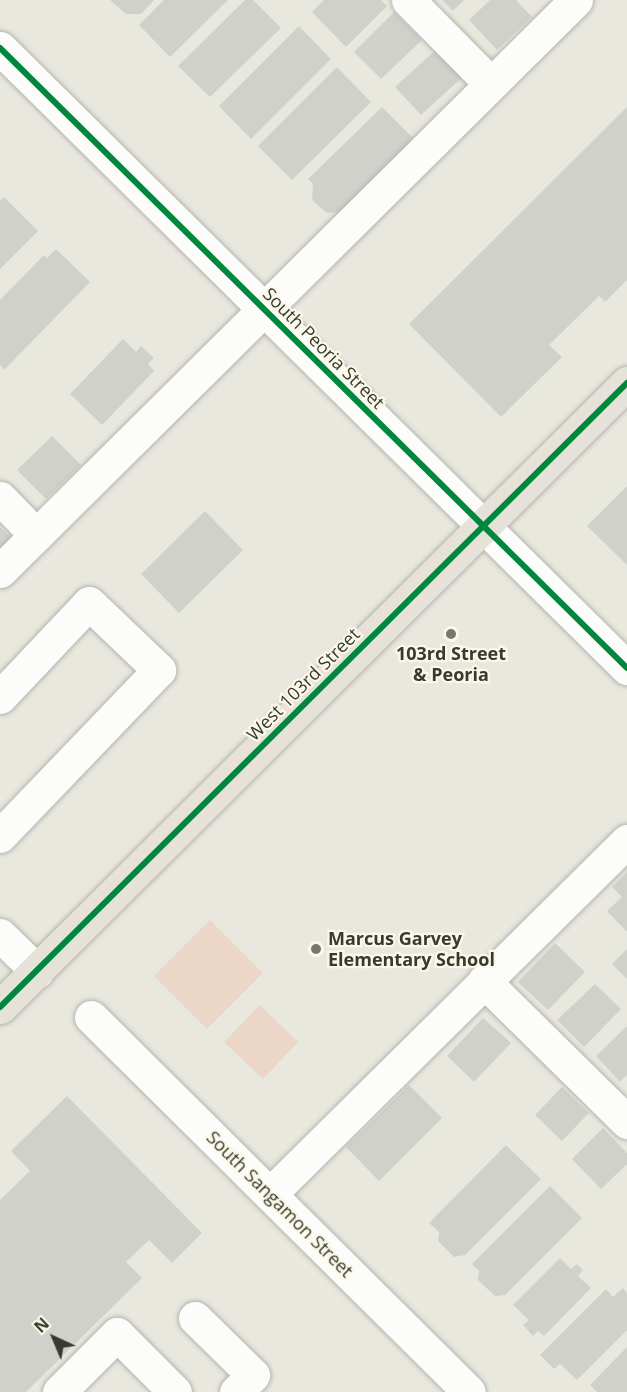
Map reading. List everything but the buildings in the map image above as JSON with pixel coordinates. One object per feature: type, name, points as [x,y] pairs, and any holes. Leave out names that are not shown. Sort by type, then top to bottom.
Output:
[{"type":"main road","name":"West 103rd Street","points":[[0,1007],[627,382]]},
{"type":"street","points":[[408,0],[491,84]]},
{"type":"street","points":[[0,571],[576,0]]},
{"type":"street","name":"South Peoria Street","points":[[0,48],[627,668]]},
{"type":"street","points":[[0,498],[36,534]]},
{"type":"street","points":[[0,697],[89,603],[159,670],[0,836]]},
{"type":"street","points":[[270,1194],[627,840]]},
{"type":"street","points":[[0,935],[36,971]]},
{"type":"street","points":[[484,981],[627,1122]]},
{"type":"street","name":"South Sangamon Street","points":[[91,1017],[469,1392]]},
{"type":"street","points":[[195,1318],[253,1375],[236,1392]]},
{"type":"street","points":[[59,1392],[117,1334],[175,1392]]},
{"type":"shaded area","points":[[210,920],[263,973],[207,1029],[154,976]]},
{"type":"shaded area","points":[[260,1005],[298,1042],[263,1079],[224,1042]]},
{"type":"cycle path","points":[[0,48],[627,668]]},
{"type":"cycle path","points":[[0,1007],[627,383]]},
{"type":"place","name":"103rd Street & Peoria","points":[[451,634]]},
{"type":"place","name":"Marcus Garvey Elementary School","points":[[316,949]]}]
